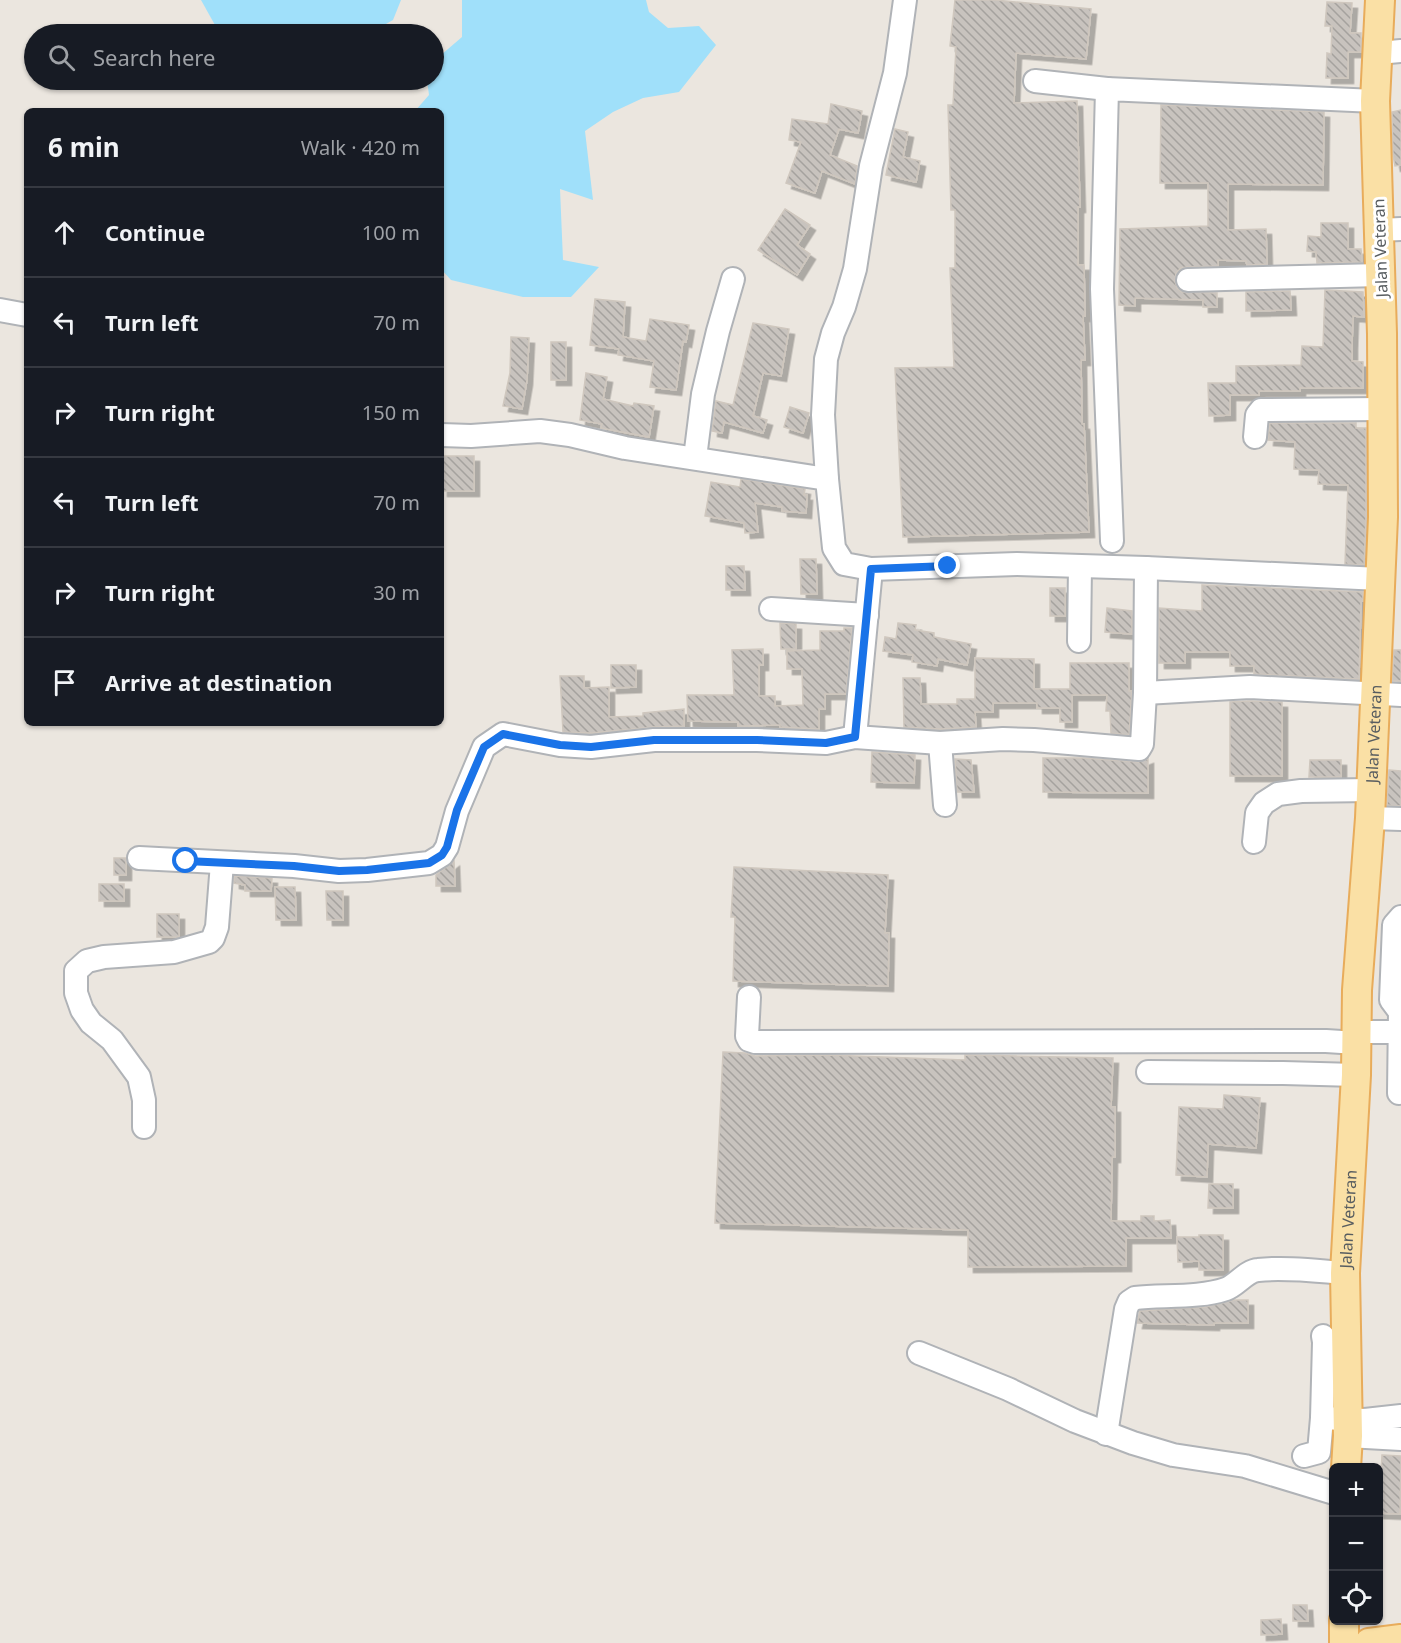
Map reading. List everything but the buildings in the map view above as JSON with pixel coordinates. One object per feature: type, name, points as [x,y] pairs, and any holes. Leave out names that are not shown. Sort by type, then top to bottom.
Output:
[{"type":"main road","name":"Jalan Veteran","points":[[1345,1463],[1339,1424],[1360,943],[1370,804],[1388,694],[1380,579],[1392,517],[1381,409],[1380,274],[1390,230],[1375,101],[1389,52],[1380,0]]},
{"type":"main road","points":[[1344,1625],[1344,1643]]},
{"type":"main road","points":[[1369,1643],[1401,1639]]},
{"type":"street","points":[[905,0],[894,74],[871,166],[855,269],[825,358],[823,414],[827,479],[834,548],[844,564],[871,569],[982,564],[1146,568],[1380,579]]},
{"type":"street","points":[[1035,81],[1107,90],[1375,101]]},
{"type":"street","points":[[1107,90],[1102,289],[1112,541]]},
{"type":"street","points":[[1188,280],[1380,274]]},
{"type":"street","points":[[695,458],[703,393],[733,279]]},
{"type":"street","points":[[0,310],[24,314]]},
{"type":"street","points":[[1255,437],[1257,415],[1261,410],[1381,409]]},
{"type":"street","points":[[444,435],[471,436],[540,431],[570,435],[624,448],[827,479]]},
{"type":"street","points":[[1079,640],[1080,567]]},
{"type":"street","points":[[139,858],[294,866],[339,871],[429,863],[442,855],[447,847],[457,810],[484,747],[503,734],[560,745],[591,747],[654,740],[826,743],[855,737],[940,743],[1003,739],[1034,740],[1138,749],[1142,744],[1145,693],[1146,568]]},
{"type":"street","points":[[855,737],[871,569]]},
{"type":"street","points":[[771,609],[867,615]]},
{"type":"street","points":[[1145,693],[1250,687],[1388,694]]},
{"type":"street","points":[[940,743],[945,805]]},
{"type":"street","points":[[1254,842],[1257,813],[1264,803],[1278,794],[1301,791],[1370,804],[1401,819]]},
{"type":"street","points":[[144,1127],[144,1100],[139,1077],[111,1040],[91,1023],[82,1010],[77,998],[76,971],[87,961],[104,957],[174,952],[208,942],[213,938],[217,927],[222,863]]},
{"type":"street","points":[[1400,1093],[1400,1012],[1391,1000],[1394,925],[1401,917]]},
{"type":"street","points":[[749,997],[747,1036],[749,1040],[755,1042],[1326,1041],[1400,1032]]},
{"type":"street","points":[[1148,1072],[1283,1072],[1356,1075]]},
{"type":"street","points":[[1106,1434],[1129,1302],[1135,1298],[1205,1293],[1225,1289],[1237,1284],[1255,1270],[1345,1273]]},
{"type":"street","points":[[1323,1336],[1339,1424]]},
{"type":"street","points":[[919,1353],[1008,1389],[1106,1434],[1173,1455],[1245,1466],[1329,1491]]},
{"type":"street","points":[[1304,1456],[1318,1452],[1339,1424],[1401,1416]]},
{"type":"street","points":[[1339,1424],[1401,1439]]},
{"type":"water","points":[[201,0],[401,0],[393,20],[386,24],[214,24]]},
{"type":"water","points":[[462,0],[646,0],[649,12],[668,28],[699,26],[716,45],[679,92],[643,98],[613,112],[585,131],[593,200],[560,189],[563,260],[599,267],[571,297],[523,297],[451,280],[444,272],[444,108],[418,108],[429,95],[428,90],[444,90],[444,52],[462,37]]},
{"type":"route","points":[[186,861],[294,866],[339,871],[429,863],[442,855],[447,847],[457,810],[484,747],[503,734],[573,747],[654,740],[826,743],[855,737],[871,569],[948,566]]}]
